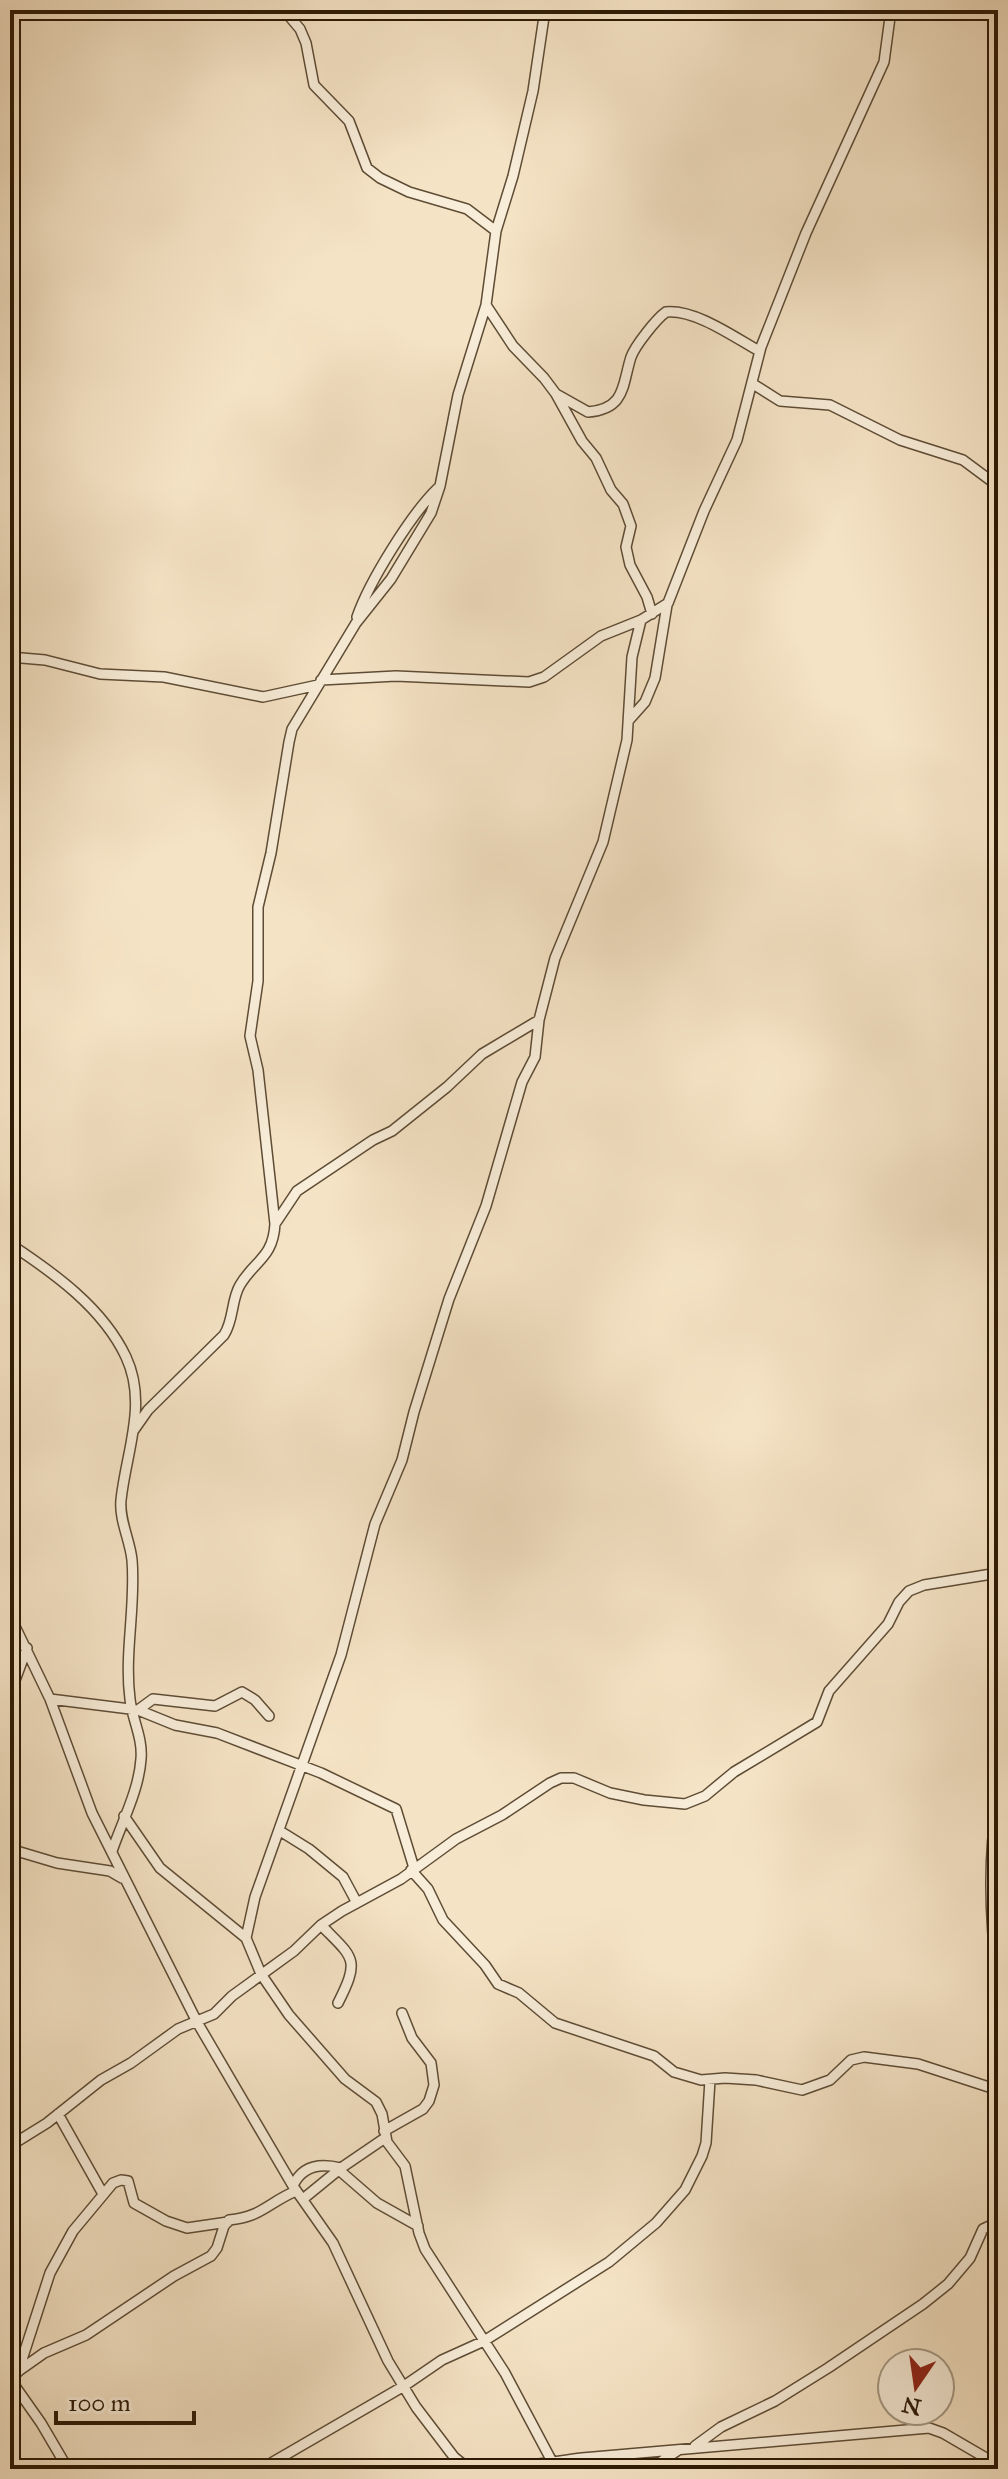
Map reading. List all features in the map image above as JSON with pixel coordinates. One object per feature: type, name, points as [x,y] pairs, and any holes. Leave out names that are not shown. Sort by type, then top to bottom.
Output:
[{"type":"street","points":[[284,10],[300,29],[306,43],[314,85],[349,121],[367,168],[409,192],[467,209],[496,231]]},
{"type":"street","points":[[134,1430],[148,1410],[227,1331],[240,1286],[272,1246],[275,1224],[258,1070],[250,1044],[258,981],[257,919],[292,729],[356,623],[391,579],[427,522],[440,486],[458,395],[486,305],[496,231],[533,91],[545,10]]},
{"type":"street","points":[[629,720],[645,702],[655,678],[667,605],[704,511],[737,440],[759,351],[806,233],[884,62],[890,13],[906,10]]},
{"type":"street","points":[[486,305],[513,346],[556,394],[629,517],[631,526],[626,551],[652,614]]},
{"type":"street","points":[[556,394],[588,412],[613,403],[620,397],[627,382],[633,353],[666,312],[684,314],[720,329],[759,351]]},
{"type":"street","points":[[753,384],[780,401],[830,405],[900,440],[963,460],[998,486]]},
{"type":"street","points":[[10,657],[45,660],[100,674],[164,677],[263,697],[320,682],[396,676],[529,682],[544,677],[601,636],[641,620],[667,605]]},
{"type":"street","points":[[246,1938],[255,1897],[341,1655],[375,1524],[406,1450],[414,1412],[452,1287],[486,1206],[522,1082],[535,1057],[539,1020],[564,933],[603,842],[622,767],[629,720],[632,657],[641,620]]},
{"type":"street","points":[[275,1224],[297,1191],[373,1140],[392,1131],[482,1054],[539,1020]]},
{"type":"street","points":[[10,1244],[65,1282],[115,1339],[133,1377],[136,1399],[134,1430],[121,1508],[132,1557],[129,1670],[142,1756],[133,1796],[112,1851]]},
{"type":"street","points":[[998,1364],[995,1380],[998,1395]]},
{"type":"street","points":[[10,2146],[178,2029],[214,2014],[228,1999],[303,1943],[321,1925],[401,1879],[456,1839],[561,1778],[585,1781],[610,1793],[644,1800],[685,1804],[696,1802],[734,1772],[817,1722],[829,1691],[888,1624],[902,1597],[909,1591],[924,1585],[998,1573]]},
{"type":"street","points":[[10,1616],[50,1699],[78,1779],[124,1880],[197,2022],[297,2192],[333,2243],[375,2336],[416,2407],[454,2457],[465,2466]]},
{"type":"street","points":[[10,1694],[27,1648]]},
{"type":"street","points":[[135,1709],[153,1699],[215,1706],[242,1692],[255,1700],[269,1716]]},
{"type":"street","points":[[50,1699],[135,1709],[175,1725],[217,1733],[303,1766],[393,1807],[413,1869],[428,1889],[443,1920],[485,1965],[498,1984],[519,1993],[555,2023],[654,2056],[674,2072],[701,2080],[748,2079],[802,2090],[830,2080],[851,2060],[864,2057],[918,2064],[998,2090]]},
{"type":"street","points":[[998,1800],[990,1911],[998,1982]]},
{"type":"street","points":[[124,1816],[160,1868],[246,1938],[261,1974],[316,2048],[345,2079],[376,2102],[382,2114],[385,2135],[404,2163],[426,2251],[517,2393],[555,2466]]},
{"type":"street","points":[[280,1831],[309,1849],[343,1877],[357,1903]]},
{"type":"street","points":[[10,1849],[57,1863],[110,1871],[124,1880]]},
{"type":"street","points":[[321,1925],[353,1961],[349,1981],[338,2003]]},
{"type":"street","points":[[13,2376],[50,2273],[73,2231],[113,2183],[125,2180],[131,2184],[134,2203],[166,2221],[191,2228],[252,2217],[280,2198],[340,2169],[423,2109],[434,2085],[431,2063],[412,2038],[402,2013]]},
{"type":"street","points":[[261,2469],[404,2386],[442,2360],[484,2341],[609,2262],[656,2223],[674,2204],[702,2156],[706,2143],[710,2080]]},
{"type":"street","points":[[58,2114],[103,2194]]},
{"type":"street","points":[[297,2192],[297,2176],[306,2169],[323,2166],[340,2169],[377,2203],[418,2226]]},
{"type":"street","points":[[13,2376],[51,2348],[86,2335],[174,2276],[211,2256],[228,2222]]},
{"type":"street","points":[[693,2448],[721,2427],[775,2401],[828,2368],[923,2304],[948,2284],[970,2258],[983,2229],[998,2222]]},
{"type":"street","points":[[13,2376],[68,2469]]},
{"type":"street","points":[[395,2469],[555,2466],[631,2453],[929,2428],[998,2465]]},
{"type":"street","points":[[650,2469],[678,2451]]}]
